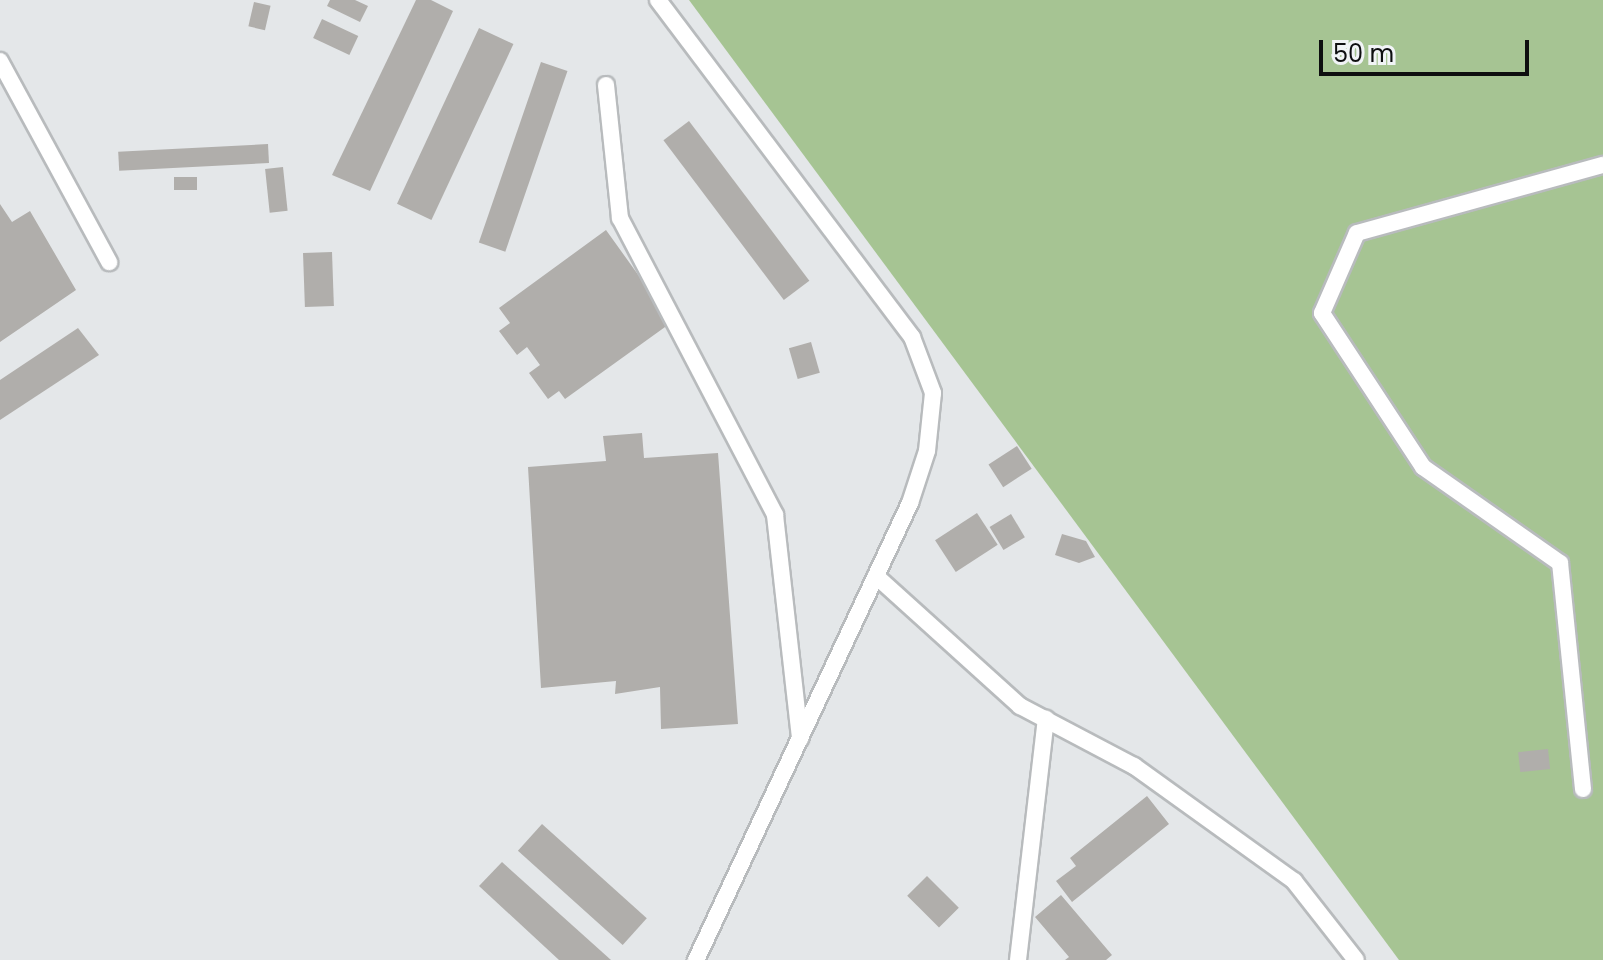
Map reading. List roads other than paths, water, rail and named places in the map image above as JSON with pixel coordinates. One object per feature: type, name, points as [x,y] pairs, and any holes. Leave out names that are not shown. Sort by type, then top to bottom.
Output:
[{"type":"lane","points":[[658,0],[912,337],[926,367],[933,393],[927,451],[876,576],[696,960]]},
{"type":"lane","points":[[0,61],[109,262]]},
{"type":"lane","points":[[606,85],[620,218],[775,515],[800,739]]},
{"type":"lane","points":[[1583,789],[1560,563],[1423,467],[1322,313],[1357,233],[1603,165]]},
{"type":"lane","points":[[876,576],[1020,706],[1134,766],[1294,881],[1356,960]]},
{"type":"lane","points":[[1018,960],[1046,719]]}]
